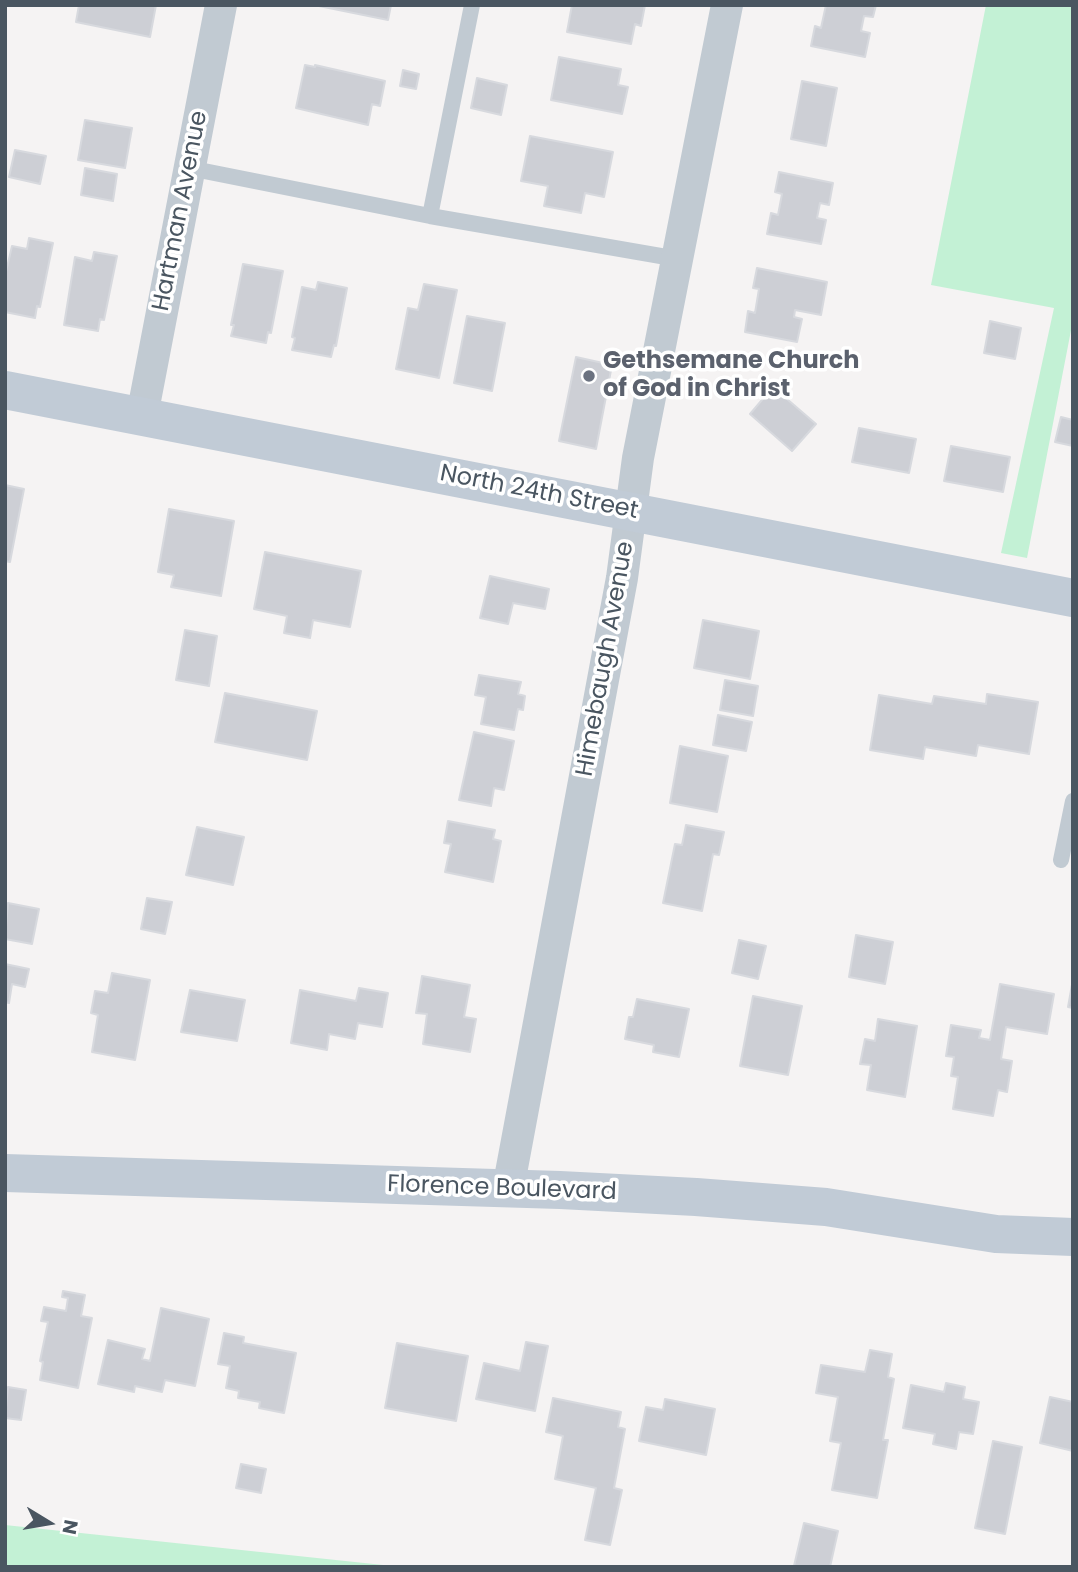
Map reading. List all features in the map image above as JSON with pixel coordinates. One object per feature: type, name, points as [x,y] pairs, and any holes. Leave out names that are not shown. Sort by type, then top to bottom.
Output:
[{"type":"street","name":"Hartman Avenue","points":[[142,416],[220,5]]},
{"type":"street","name":"Himebaugh Avenue","points":[[508,1189],[619,592],[638,458],[727,5]]},
{"type":"street","name":"North 24th Street","points":[[5,390],[1073,598]]},
{"type":"street","name":"Florence Boulevard","points":[[5,1173],[629,1193],[804,1205],[996,1234],[1073,1237]]},
{"type":"street","name":"Florence Boulevard","points":[[996,1234],[1073,1262]]},
{"type":"lane","points":[[430,216],[472,5]]},
{"type":"lane","points":[[189,168],[430,216],[678,259]]},
{"type":"lane","points":[[1061,860],[1073,801]]},
{"type":"green space","points":[[986,5],[1073,5],[1073,320],[1027,558],[1001,553],[1054,308],[931,285]]},
{"type":"green space","points":[[5,1525],[402,1567],[5,1567]]},
{"type":"building","points":[[79,5],[156,5],[150,37],[76,22]]},
{"type":"building","points":[[314,5],[391,5],[388,20]]},
{"type":"building","points":[[572,5],[645,5],[641,26],[635,24],[631,44],[567,32]]},
{"type":"building","points":[[826,5],[876,5],[873,17],[864,16],[861,31],[870,33],[865,57],[811,46],[815,26],[821,28]]},
{"type":"building","points":[[559,57],[621,69],[618,85],[628,87],[622,114],[551,100]]},
{"type":"building","points":[[305,65],[385,81],[380,106],[372,104],[368,125],[296,108]]},
{"type":"building","points":[[403,70],[419,74],[416,89],[400,86]]},
{"type":"building","points":[[477,78],[507,85],[501,115],[471,108]]},
{"type":"building","points":[[802,81],[837,88],[826,146],[791,139]]},
{"type":"building","points":[[85,120],[132,128],[125,168],[78,160]]},
{"type":"building","points":[[530,136],[613,152],[604,197],[585,193],[581,213],[544,206],[548,186],[521,181]]},
{"type":"building","points":[[15,150],[46,156],[40,184],[9,177]]},
{"type":"building","points":[[85,168],[117,174],[113,201],[81,195]]},
{"type":"building","points":[[779,172],[833,183],[829,205],[820,203],[817,218],[826,220],[821,244],[767,234],[771,213],[778,215],[782,194],[775,192]]},
{"type":"building","points":[[29,238],[53,243],[40,307],[37,306],[35,318],[5,312],[5,276],[12,246],[27,249]]},
{"type":"building","points":[[94,252],[117,256],[104,320],[100,319],[98,331],[64,325],[75,257],[92,261]]},
{"type":"building","points":[[243,264],[283,271],[271,333],[268,332],[266,343],[231,336]]},
{"type":"building","points":[[757,268],[827,282],[821,315],[795,310],[794,317],[802,319],[797,342],[745,332],[748,311],[755,313],[759,289],[753,288]]},
{"type":"building","points":[[318,282],[347,288],[336,346],[334,345],[331,357],[292,350],[302,287],[316,290]]},
{"type":"building","points":[[424,284],[457,290],[439,378],[396,369],[408,308],[418,310]]},
{"type":"building","points":[[467,316],[505,323],[492,391],[454,383]]},
{"type":"building","points":[[990,321],[1021,328],[1015,359],[984,353]]},
{"type":"building","points":[[576,357],[612,365],[596,449],[559,441]]},
{"type":"building","points":[[773,387],[816,424],[792,451],[750,414]]},
{"type":"building","points":[[1061,417],[1073,420],[1073,446],[1055,442]]},
{"type":"building","points":[[859,428],[916,439],[909,473],[852,462]]},
{"type":"building","points":[[951,446],[1010,457],[1003,492],[944,481]]},
{"type":"building","points":[[5,485],[24,489],[10,562],[5,561]]},
{"type":"building","points":[[169,509],[234,521],[221,596],[171,587],[174,575],[158,572]]},
{"type":"building","points":[[265,552],[361,571],[350,627],[313,620],[310,638],[284,633],[287,616],[254,609]]},
{"type":"building","points":[[490,576],[549,589],[545,609],[513,603],[508,624],[480,618]]},
{"type":"building","points":[[703,620],[759,631],[750,679],[694,668]]},
{"type":"building","points":[[185,630],[217,636],[209,686],[176,680]]},
{"type":"building","points":[[479,675],[521,682],[518,694],[525,696],[523,710],[518,709],[514,730],[481,724],[486,697],[475,695]]},
{"type":"building","points":[[725,680],[758,686],[753,716],[720,710]]},
{"type":"building","points":[[225,693],[317,711],[307,760],[215,742]]},
{"type":"building","points":[[987,694],[1038,702],[1029,754],[978,745],[976,756],[925,747],[923,759],[870,750],[879,695],[932,704],[934,696],[986,704]]},
{"type":"building","points":[[718,715],[752,722],[746,751],[713,745]]},
{"type":"building","points":[[474,732],[514,741],[504,790],[494,788],[491,806],[459,800]]},
{"type":"building","points":[[680,746],[728,756],[717,812],[670,803]]},
{"type":"building","points":[[448,821],[495,830],[493,839],[501,841],[493,882],[445,872],[451,844],[444,843]]},
{"type":"building","points":[[686,825],[724,832],[719,855],[713,854],[702,911],[663,903],[675,844],[682,845]]},
{"type":"building","points":[[197,827],[244,837],[233,885],[186,875]]},
{"type":"building","points":[[147,898],[172,902],[165,934],[141,929]]},
{"type":"building","points":[[8,903],[39,909],[32,944],[5,939]]},
{"type":"building","points":[[856,935],[893,942],[885,984],[849,977]]},
{"type":"building","points":[[739,940],[766,946],[758,979],[732,973]]},
{"type":"building","points":[[5,964],[29,969],[25,987],[12,984],[9,1003],[5,1002]]},
{"type":"building","points":[[112,973],[150,980],[135,1060],[92,1052],[98,1015],[91,1013],[95,991],[108,993]]},
{"type":"building","points":[[422,976],[470,985],[464,1017],[476,1019],[470,1052],[423,1044],[427,1014],[416,1013]]},
{"type":"building","points":[[1073,979],[1073,1008],[1068,1007]]},
{"type":"building","points":[[1000,984],[1054,994],[1047,1034],[1006,1027],[1001,1059],[1012,1061],[1007,1092],[998,1090],[993,1116],[953,1109],[958,1077],[951,1076],[954,1057],[946,1056],[951,1025],[981,1030],[979,1038],[990,1040]]},
{"type":"building","points":[[359,988],[388,993],[382,1027],[358,1023],[355,1039],[329,1034],[327,1050],[291,1043],[300,990],[356,1001]]},
{"type":"building","points":[[190,990],[245,1000],[237,1041],[181,1032]]},
{"type":"building","points":[[753,996],[802,1006],[788,1075],[740,1066]]},
{"type":"building","points":[[637,999],[689,1009],[679,1057],[653,1052],[654,1045],[625,1039],[629,1017],[633,1017]]},
{"type":"building","points":[[878,1019],[917,1026],[905,1097],[867,1090],[871,1065],[860,1064],[865,1039],[875,1041]]},
{"type":"building","points":[[63,1291],[85,1295],[81,1316],[92,1318],[78,1388],[40,1380],[43,1362],[40,1361],[48,1322],[41,1321],[44,1307],[66,1311],[68,1298],[62,1297]]},
{"type":"building","points":[[161,1308],[209,1319],[195,1386],[165,1380],[162,1392],[135,1386],[134,1392],[98,1384],[108,1340],[145,1349],[142,1359],[150,1361]]},
{"type":"building","points":[[224,1333],[244,1337],[243,1343],[296,1353],[284,1413],[259,1408],[260,1402],[238,1398],[239,1391],[226,1388],[230,1366],[218,1364]]},
{"type":"building","points":[[526,1342],[548,1346],[535,1411],[476,1399],[484,1363],[520,1371]]},
{"type":"building","points":[[397,1343],[468,1356],[456,1421],[385,1408]]},
{"type":"building","points":[[870,1350],[892,1354],[888,1377],[894,1379],[883,1440],[888,1440],[877,1498],[832,1490],[841,1443],[830,1441],[838,1397],[816,1393],[821,1365],[865,1372]]},
{"type":"building","points":[[946,1383],[965,1387],[963,1399],[979,1402],[973,1434],[959,1432],[956,1449],[933,1444],[935,1434],[903,1428],[911,1385],[944,1392]]},
{"type":"building","points":[[8,1387],[26,1390],[21,1420],[5,1418]]},
{"type":"building","points":[[1050,1397],[1073,1402],[1073,1451],[1040,1443]]},
{"type":"building","points":[[553,1398],[621,1412],[618,1427],[625,1429],[614,1488],[622,1490],[610,1545],[585,1540],[596,1488],[555,1479],[563,1436],[546,1432]]},
{"type":"building","points":[[665,1399],[715,1409],[706,1455],[639,1441],[646,1407],[663,1410]]},
{"type":"building","points":[[993,1441],[1022,1447],[1005,1534],[975,1528]]},
{"type":"building","points":[[241,1464],[266,1469],[261,1493],[236,1488]]},
{"type":"building","points":[[804,1523],[838,1531],[830,1567],[794,1566]]},
{"type":"place","name":"Gethsemane Church of God in Christ","points":[[589,376]]}]
